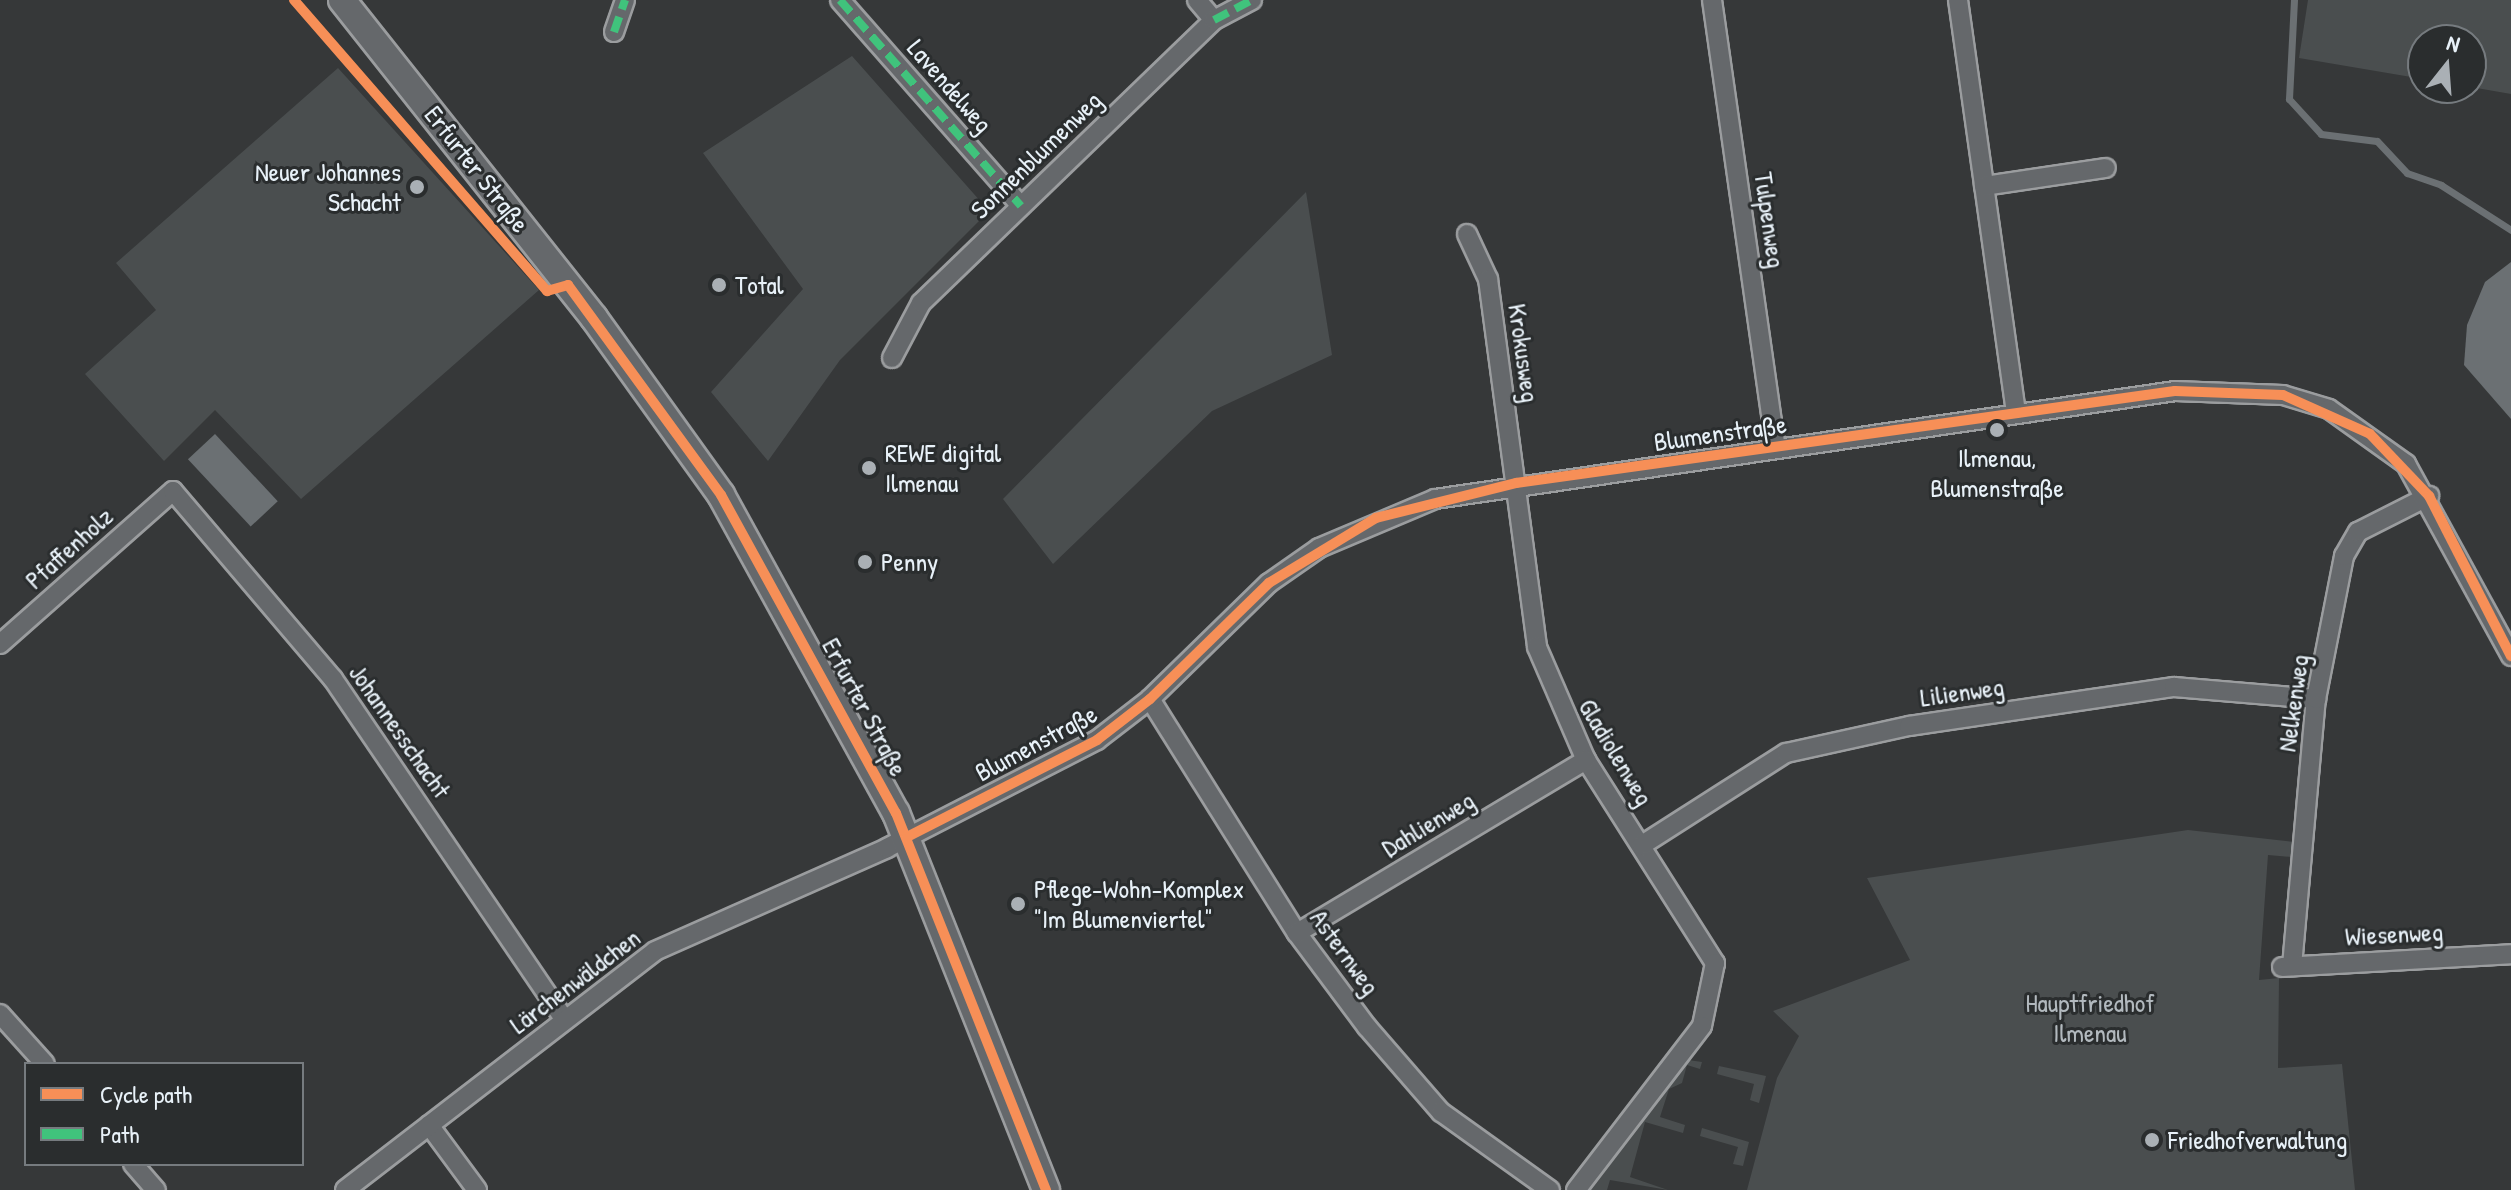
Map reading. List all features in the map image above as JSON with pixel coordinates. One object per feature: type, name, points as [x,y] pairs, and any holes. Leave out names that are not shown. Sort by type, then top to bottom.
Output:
[{"type":"main road","name":"Erfurter Straße","points":[[342,0],[594,318],[721,495],[907,837],[1046,1190]]},
{"type":"street","points":[[614,32],[625,0]]},
{"type":"street","name":"Lavendelweg","points":[[840,0],[1021,206]]},
{"type":"street","points":[[1197,0],[1214,20]]},
{"type":"street","name":"Sonnenblumenweg","points":[[892,358],[921,303],[1214,20],[1252,0]]},
{"type":"street","name":"Tulpenweg","points":[[1712,0],[1776,448]]},
{"type":"street","points":[[1958,0],[2016,413]]},
{"type":"street","points":[[1984,186],[2106,168]]},
{"type":"street","name":"Krokusweg","points":[[1467,234],[1488,279],[1516,483]]},
{"type":"street","name":"Blumenstraße","points":[[907,837],[1033,776],[1150,699],[1215,631],[1319,548],[1435,499],[1516,483],[2175,391],[2283,395],[2370,434],[2429,496],[2511,656]]},
{"type":"street","name":"Gladiolenweg","points":[[1516,483],[1537,647],[1586,760],[1715,963],[1702,1026],[1576,1190]]},
{"type":"street","name":"Pfaffenholz","points":[[0,644],[173,491]]},
{"type":"street","name":"Johannesschacht","points":[[173,491],[333,679],[563,1018]]},
{"type":"street","name":"Nelkenweg","points":[[2286,966],[2316,699],[2348,545],[2358,532],[2429,496]]},
{"type":"street","name":"Lilienweg","points":[[1642,845],[1786,753],[1909,726],[2174,687],[2316,699]]},
{"type":"street","name":"Asternweg","points":[[1150,699],[1297,933],[1441,1112],[1550,1190]]},
{"type":"street","name":"Dahlienweg","points":[[1297,933],[1586,760]]},
{"type":"street","name":"Lärchenwäldchen","points":[[345,1190],[563,1018],[655,951],[907,837]]},
{"type":"street","name":"Wiesenweg","points":[[2286,966],[2511,954]]},
{"type":"street","points":[[0,1014],[43,1062]]},
{"type":"street","points":[[429,1125],[477,1190]]},
{"type":"street","points":[[135,1166],[156,1190]]},
{"type":"green space","points":[[2308,0],[2511,0],[2511,94],[2487,90],[2487,24],[2407,24],[2407,76],[2299,58]]},
{"type":"green space","points":[[852,56],[989,211],[840,360],[768,461],[711,392],[803,289],[703,153]]},
{"type":"green space","points":[[338,68],[539,290],[301,499],[215,410],[164,461],[85,374],[156,310],[116,263]]},
{"type":"green space","points":[[1306,192],[1332,355],[1212,411],[1053,564],[1003,499]]},
{"type":"green space","name":"Hauptfriedhof Ilmenau","points":[[2188,830],[2294,842],[2292,857],[2268,855],[2259,980],[2279,978],[2278,1068],[2342,1064],[2355,1190],[1747,1190],[1777,1078],[1799,1036],[1773,1011],[1910,960],[1867,878]]},
{"type":"green space","points":[[1688,1060],[1702,1062],[1700,1069],[1687,1065],[1682,1083],[1669,1089],[1660,1117],[1685,1125],[1683,1133],[1645,1122],[1630,1177],[1668,1190],[1610,1180],[1607,1190],[1590,1190]]},
{"type":"green space","points":[[1719,1066],[1766,1076],[1759,1103],[1750,1100],[1754,1084],[1717,1074]]},
{"type":"green space","points":[[1702,1128],[1749,1142],[1743,1166],[1733,1164],[1738,1147],[1700,1136]]},
{"type":"shaded area","points":[[2511,262],[2511,419],[2464,365],[2467,325],[2485,282]]},
{"type":"shaded area","points":[[215,434],[278,501],[251,527],[188,459]]},
{"type":"waterway","points":[[2294,0],[2289,99],[2321,134],[2377,141],[2407,173],[2441,185],[2511,230]]},
{"type":"marked path","points":[[614,32],[625,0]]},
{"type":"marked path","points":[[840,0],[1021,206]]},
{"type":"marked path","points":[[1214,20],[1252,0]]},
{"type":"cycle path","points":[[294,0],[547,291],[568,285],[721,495],[896,813],[1046,1190]]},
{"type":"cycle path","points":[[907,837],[1097,740],[1150,699],[1269,583],[1376,518],[1516,483],[2175,391],[2283,395],[2370,434],[2429,496],[2511,656]]},
{"type":"place","name":"Neuer Johannes Schacht","points":[[417,187]]},
{"type":"place","name":"Total","points":[[719,285]]},
{"type":"place","name":"Ilmenau, Blumenstraße","points":[[1997,430]]},
{"type":"place","name":"REWE digital Ilmenau","points":[[869,468]]},
{"type":"place","name":"Penny","points":[[865,562]]},
{"type":"place","name":"Pflege-Wohn-Komplex \"Im Blumenviertel\"","points":[[1018,904]]},
{"type":"place","name":"Friedhofverwaltung","points":[[2152,1140]]}]
